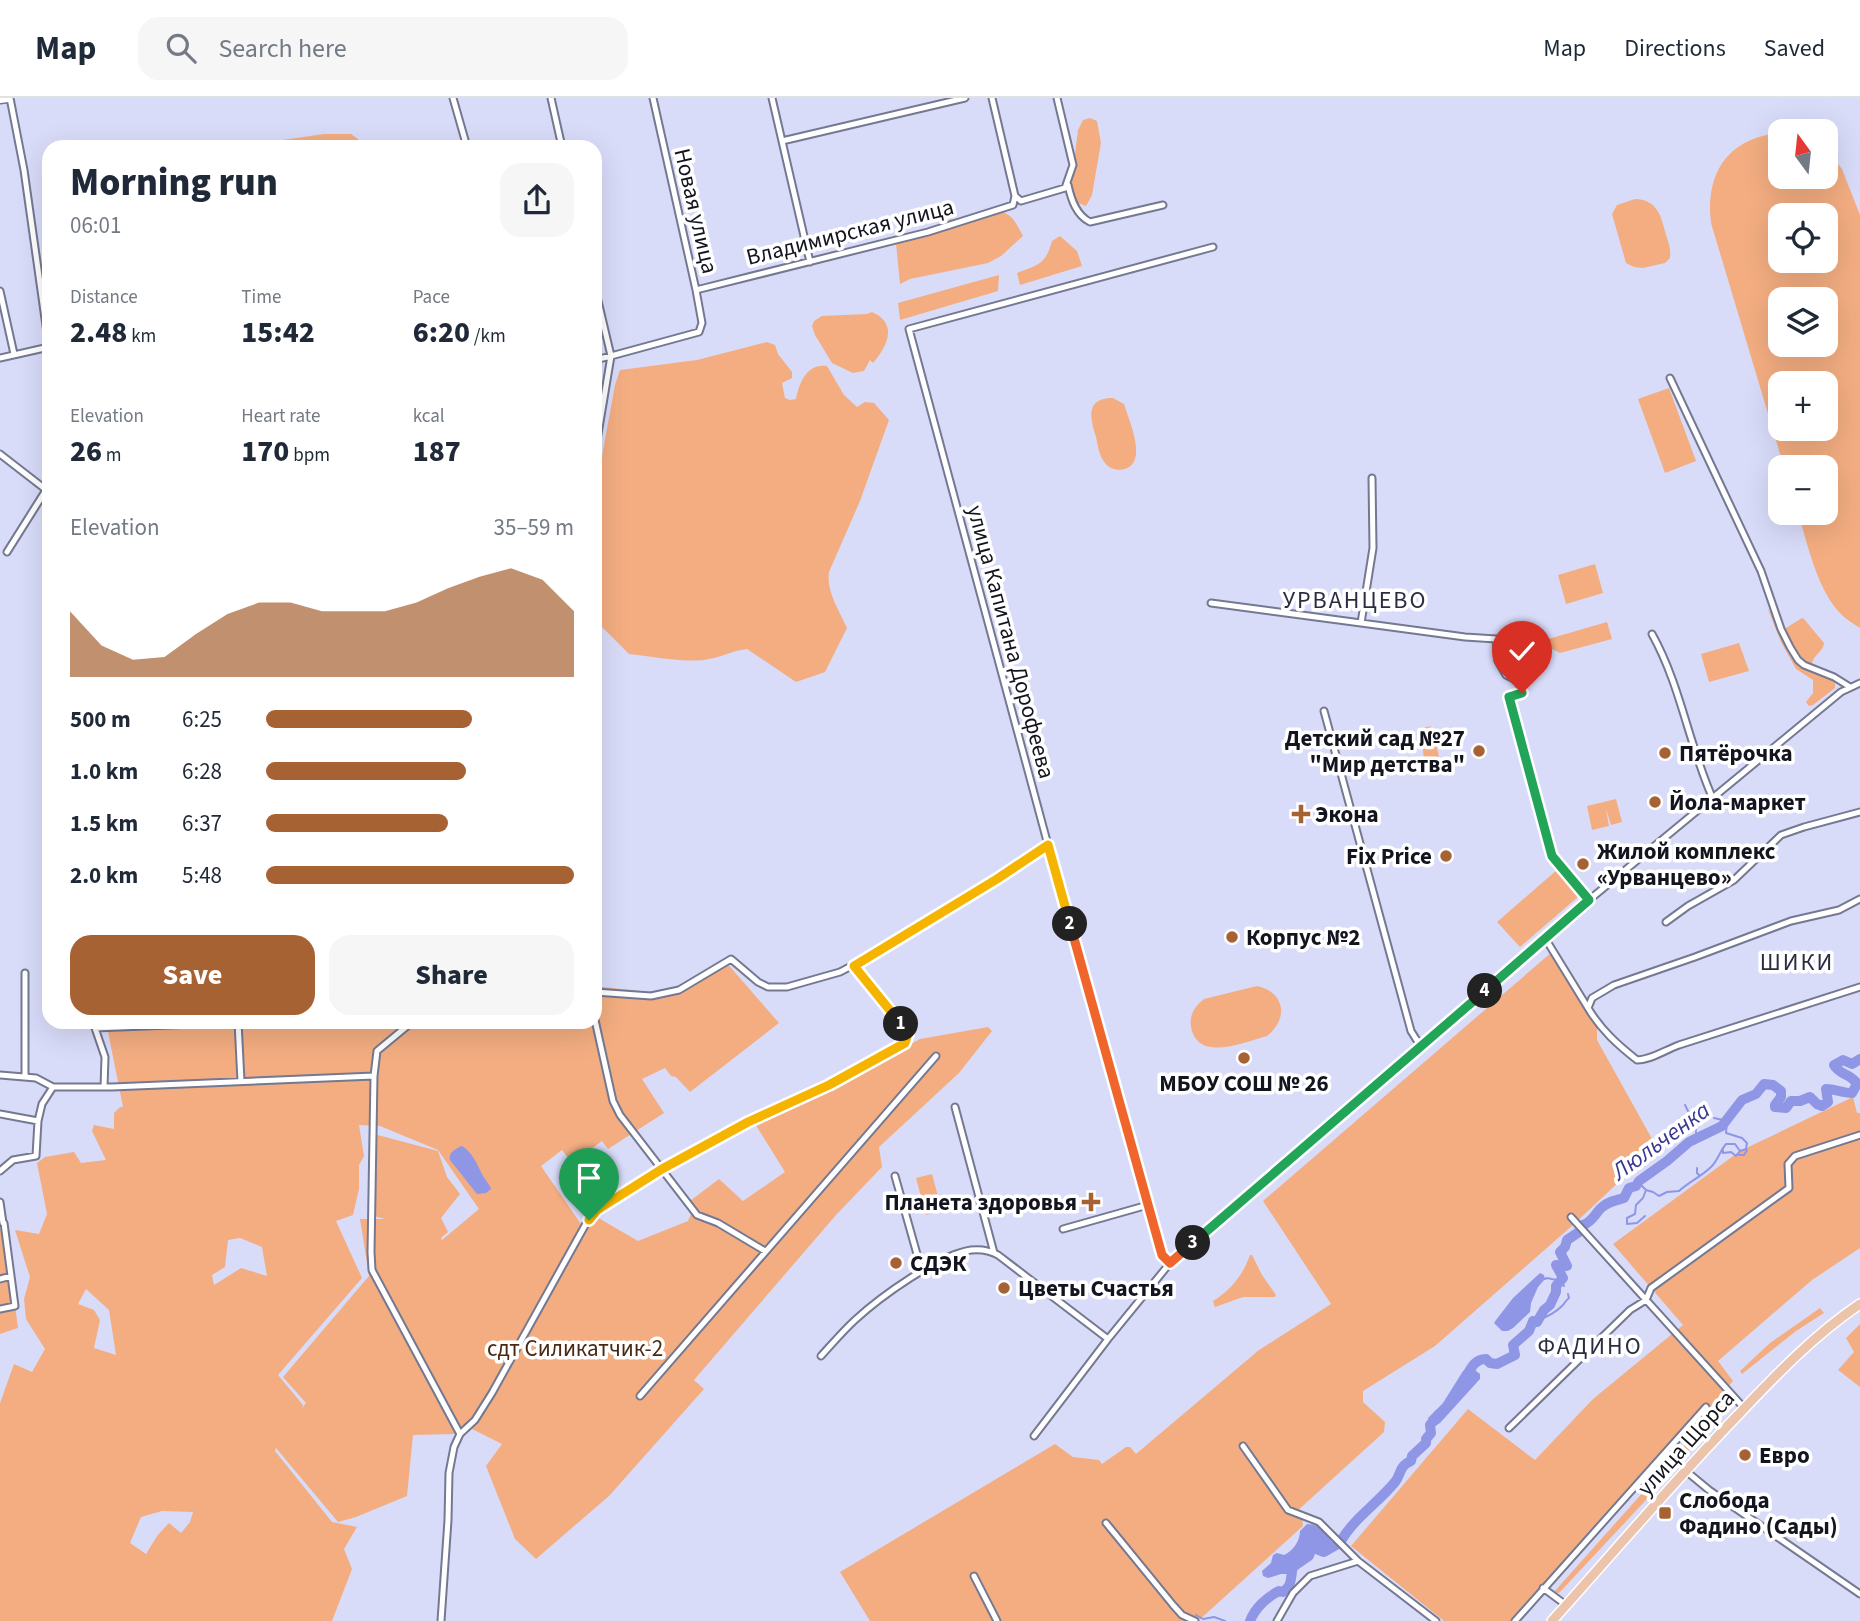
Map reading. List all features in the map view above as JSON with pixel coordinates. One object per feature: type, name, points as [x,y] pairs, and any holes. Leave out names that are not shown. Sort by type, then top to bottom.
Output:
[{"type":"main road","points":[[0,100],[9,98]]},
{"type":"main road","name":"улица Щорса","points":[[1552,1621],[1686,1471],[1796,1354],[1860,1304]]},
{"type":"street","points":[[9,98],[24,170],[42,297]]},
{"type":"street","points":[[453,98],[465,140]]},
{"type":"street","points":[[551,98],[560,140]]},
{"type":"street","name":"Новая улица","points":[[611,356],[699,332],[702,323],[653,98]]},
{"type":"street","points":[[772,98],[810,262]]},
{"type":"street","points":[[782,141],[965,98]]},
{"type":"street","points":[[992,98],[1015,196],[1021,201],[1065,188],[1073,165],[1057,98]]},
{"type":"street","points":[[1067,182],[1076,208],[1083,218],[1090,222],[1163,205]]},
{"type":"street","name":"Владимирская улица","points":[[696,290],[928,232],[1013,205],[1015,196]]},
{"type":"street","name":"улица Капитана Дорофеева","points":[[1170,1263],[1162,1255],[1148,1205],[909,329],[1213,247]]},
{"type":"street","points":[[0,291],[14,354]]},
{"type":"street","points":[[602,318],[611,356],[602,410]]},
{"type":"street","points":[[0,358],[42,348]]},
{"type":"street","points":[[602,358],[611,356]]},
{"type":"street","points":[[1670,378],[1761,571],[1790,647],[1804,665],[1834,677],[1850,687]]},
{"type":"street","points":[[0,455],[42,487]]},
{"type":"street","points":[[1361,622],[1373,548],[1372,478]]},
{"type":"street","points":[[7,552],[42,499]]},
{"type":"street","points":[[1211,603],[1496,639],[1498,661],[1506,675],[1518,681],[1522,693],[1509,697],[1552,856],[1589,900]]},
{"type":"street","points":[[1652,634],[1664,656],[1713,799]]},
{"type":"street","points":[[1034,1436],[1170,1263],[1589,900],[1831,700],[1860,682]]},
{"type":"street","points":[[1324,711],[1411,1031],[1422,1046]]},
{"type":"street","points":[[1665,922],[1734,880],[1781,835],[1860,812]]},
{"type":"street","points":[[602,992],[651,996],[679,990],[732,959],[758,982],[768,987],[780,988],[840,972],[854,966],[1048,845]]},
{"type":"street","points":[[1588,1008],[1592,998],[1614,985],[1791,921],[1839,909],[1860,899]]},
{"type":"street","points":[[1545,938],[1597,1023],[1637,1060],[1646,1060],[1658,1052],[1860,987]]},
{"type":"street","points":[[441,1621],[449,1473],[454,1447],[460,1434],[475,1420],[492,1393],[589,1220],[597,1210],[662,1169],[748,1122],[829,1085],[905,1043],[908,1034],[854,966]]},
{"type":"street","points":[[25,973],[25,1077]]},
{"type":"street","points":[[96,1029],[105,1056],[103,1087]]},
{"type":"street","points":[[238,1029],[241,1081]]},
{"type":"street","points":[[404,1029],[377,1051],[374,1076],[372,1270],[460,1434]]},
{"type":"street","points":[[597,1029],[613,1101],[620,1115],[697,1215],[718,1223],[765,1251]]},
{"type":"street","points":[[640,1396],[936,1056]]},
{"type":"street","points":[[0,1075],[36,1077],[53,1087],[374,1076]]},
{"type":"street","points":[[0,1171],[13,1160],[36,1156],[42,1104],[53,1087]]},
{"type":"street","points":[[955,1107],[994,1253]]},
{"type":"street","points":[[0,1114],[38,1121]]},
{"type":"street","points":[[1509,1428],[1630,1310],[1646,1300],[1651,1288],[1789,1188],[1788,1164],[1795,1156],[1860,1135]]},
{"type":"street","points":[[895,1176],[922,1272]]},
{"type":"street","points":[[0,1202],[15,1306],[0,1309]]},
{"type":"street","points":[[1063,1229],[1148,1205]]},
{"type":"street","points":[[1571,1217],[1744,1408]]},
{"type":"street","points":[[821,1356],[882,1298],[922,1272],[962,1252],[983,1250],[994,1253],[1108,1339]]},
{"type":"street","points":[[0,1255],[8,1253]]},
{"type":"street","points":[[0,1279],[11,1276]]},
{"type":"street","points":[[1516,1621],[1706,1407]]},
{"type":"street","points":[[1243,1446],[1288,1510],[1319,1522],[1358,1561],[1436,1621]]},
{"type":"street","points":[[1686,1471],[1709,1490],[1860,1594]]},
{"type":"street","points":[[1107,1523],[1172,1605],[1182,1615],[1195,1621]]},
{"type":"street","points":[[1277,1621],[1293,1593],[1310,1576],[1358,1561]]},
{"type":"street","points":[[974,1576],[997,1621]]},
{"type":"street","points":[[1543,1588],[1566,1605]]},
{"type":"green space","points":[[1090,118],[1097,121],[1101,143],[1092,195],[1086,206],[1076,202],[1071,184],[1078,130],[1083,120]]},
{"type":"green space","points":[[324,134],[351,134],[358,140],[283,140]]},
{"type":"green space","points":[[1768,135],[1768,189],[1838,189],[1838,164],[1860,215],[1860,628],[1840,614],[1830,601],[1814,564],[1802,525],[1838,525],[1838,455],[1780,455],[1776,441],[1838,441],[1838,371],[1768,371],[1768,414],[1711,223],[1710,205],[1716,174],[1733,151],[1746,142]]},
{"type":"green space","points":[[1635,199],[1649,202],[1660,216],[1670,249],[1670,258],[1665,263],[1643,268],[1626,263],[1612,214],[1617,205]]},
{"type":"green space","points":[[990,209],[1011,217],[1023,236],[1001,256],[988,263],[910,279],[900,284],[896,243],[925,236],[950,219],[961,220]]},
{"type":"green space","points":[[1060,236],[1077,251],[1082,266],[1020,285],[1017,273],[1040,263],[1047,255],[1052,241]]},
{"type":"green space","points":[[999,275],[998,291],[900,320],[898,303]]},
{"type":"green space","points":[[872,312],[885,322],[888,328],[883,349],[873,363],[870,360],[864,371],[853,373],[832,363],[815,335],[812,326],[814,321],[822,316]]},
{"type":"green space","points":[[767,342],[775,345],[778,354],[792,372],[792,378],[782,383],[785,398],[796,399],[805,375],[814,368],[827,366],[844,395],[857,407],[865,402],[874,403],[889,420],[860,501],[829,572],[831,593],[847,628],[825,672],[796,682],[747,649],[700,660],[629,654],[602,627],[602,456],[620,370],[697,360]]},
{"type":"green space","points":[[1669,388],[1696,461],[1665,473],[1638,399]]},
{"type":"green space","points":[[1113,398],[1124,404],[1135,440],[1135,458],[1132,465],[1122,470],[1111,468],[1103,460],[1091,416],[1098,401]]},
{"type":"green space","points":[[1595,564],[1603,593],[1566,604],[1558,575]]},
{"type":"green space","points":[[1767,607],[1794,661],[1804,670],[1828,677],[1835,683],[1835,688],[1813,705],[1809,706],[1806,702],[1813,693],[1813,680],[1796,669],[1781,642]]},
{"type":"green space","points":[[1802,618],[1824,643],[1812,664],[1798,655],[1784,631]]},
{"type":"green space","points":[[1607,622],[1612,639],[1560,653],[1538,642]]},
{"type":"green space","points":[[1739,643],[1749,671],[1709,682],[1701,654]]},
{"type":"green space","points":[[1431,726],[1440,761],[1433,766],[1424,761],[1419,729]]},
{"type":"green space","points":[[1616,799],[1622,822],[1611,825],[1606,809],[1609,826],[1592,830],[1587,806]]},
{"type":"green space","points":[[1557,870],[1579,896],[1520,947],[1497,922]]},
{"type":"green space","points":[[1552,952],[1597,1028],[1597,1040],[1656,1146],[1573,1225],[1435,1346],[1363,1391],[1363,1402],[1385,1422],[1384,1432],[1295,1513],[1302,1517],[1303,1526],[1198,1621],[870,1621],[840,1572],[1055,1444],[1073,1457],[1099,1460],[1102,1464],[1126,1447],[1130,1447],[1136,1454],[1259,1350],[1331,1304],[1263,1201]]},
{"type":"green space","name":"сдт Силикатчик-2","points":[[725,961],[779,1023],[690,1092],[665,1068],[642,1079],[664,1113],[608,1149],[602,1141],[572,1163],[562,1150],[541,1166],[583,1227],[595,1216],[638,1241],[688,1221],[691,1214],[686,1204],[719,1179],[743,1201],[785,1172],[754,1122],[836,1085],[920,1039],[988,1027],[992,1031],[959,1073],[879,1147],[882,1167],[836,1215],[694,1380],[704,1389],[609,1496],[536,1559],[515,1539],[486,1466],[502,1444],[464,1425],[457,1434],[413,1435],[407,1496],[338,1522],[276,1448],[275,1451],[332,1522],[357,1527],[344,1549],[352,1569],[332,1621],[0,1621],[0,1403],[14,1364],[32,1372],[45,1349],[26,1319],[24,1299],[30,1277],[15,1230],[39,1234],[47,1214],[37,1163],[45,1157],[74,1152],[81,1163],[106,1160],[92,1131],[94,1125],[114,1129],[114,1113],[123,1107],[107,1029],[602,1029],[602,987],[648,992],[675,987]],"holes":[[[359,1125],[380,1126],[438,1150],[479,1209],[442,1240],[448,1232],[441,1218],[460,1194],[447,1177],[438,1151],[370,1133],[377,1166],[370,1215],[385,1219],[360,1219],[369,1276],[283,1377],[306,1403],[302,1408],[303,1405],[278,1375],[362,1278],[336,1221],[353,1215],[359,1189],[359,1165],[364,1156]],[[240,1238],[262,1247],[267,1276],[241,1268],[214,1285],[212,1275],[225,1267],[228,1240]],[[86,1289],[109,1310],[116,1355],[94,1348],[100,1320],[94,1310],[78,1304]],[[162,1511],[193,1512],[190,1522],[181,1533],[169,1523],[146,1554],[130,1543],[141,1517]]]},
{"type":"green space","points":[[1257,986],[1273,994],[1281,1007],[1279,1022],[1267,1036],[1223,1047],[1212,1047],[1195,1038],[1191,1019],[1195,1008],[1204,999]]},
{"type":"green space","points":[[1853,1097],[1857,1113],[1860,1113],[1860,1248],[1812,1280],[1718,1361],[1733,1381],[1519,1621],[1444,1621],[1351,1546],[1468,1409],[1535,1460],[1593,1399],[1683,1325],[1613,1244],[1740,1151]]},
{"type":"green space","points":[[932,1174],[942,1211],[926,1215],[916,1178]]},
{"type":"green space","points":[[0,1229],[5,1229],[18,1328],[0,1334]]},
{"type":"green space","points":[[1250,1255],[1275,1297],[1243,1297],[1215,1307],[1213,1301],[1236,1281]]},
{"type":"green space","points":[[1820,1308],[1824,1313],[1796,1331],[1742,1374],[1740,1371],[1770,1343]]},
{"type":"green space","points":[[1860,1324],[1860,1387],[1838,1370],[1854,1352],[1846,1338]]},
{"type":"green space","points":[[1728,1397],[1734,1404],[1708,1424],[1675,1469],[1559,1593],[1554,1592]]},
{"type":"water","points":[[462,1146],[476,1162],[490,1187],[486,1193],[477,1194],[450,1160],[451,1153]]},
{"type":"water","points":[[1540,1273],[1545,1279],[1538,1287],[1530,1312],[1513,1328],[1502,1331],[1494,1323],[1513,1298]]},
{"type":"water","points":[[1470,1366],[1480,1374],[1480,1379],[1440,1423],[1431,1426],[1428,1418],[1443,1403],[1463,1371]]},
{"type":"water","points":[[1307,1524],[1315,1525],[1326,1532],[1331,1539],[1331,1547],[1324,1552],[1312,1548],[1309,1556],[1287,1574],[1268,1578],[1263,1576],[1262,1571],[1271,1563],[1273,1555],[1284,1555],[1290,1551],[1297,1542],[1300,1531]]},
{"type":"waterway","name":"Люльченка","points":[[1583,1225],[1606,1204],[1624,1198],[1629,1188],[1636,1186],[1689,1142],[1722,1126],[1742,1100],[1756,1094],[1764,1084],[1773,1085],[1781,1091],[1781,1097],[1775,1107],[1786,1108],[1791,1101],[1810,1097],[1822,1106],[1828,1102],[1826,1089],[1852,1093],[1857,1084],[1834,1065],[1843,1060],[1852,1064],[1860,1059]]},
{"type":"waterway","points":[[1685,1105],[1696,1130]]},
{"type":"waterway","points":[[1646,1190],[1659,1196],[1679,1191],[1711,1167],[1726,1144],[1735,1144],[1740,1151],[1746,1149],[1747,1143],[1742,1138],[1726,1133],[1727,1121],[1714,1118]]},
{"type":"waterway","name":"Люльченка","points":[[1696,1132],[1697,1137]]},
{"type":"waterway","points":[[1723,1150],[1723,1153],[1731,1152],[1736,1156],[1740,1151]]},
{"type":"waterway","points":[[1739,1155],[1744,1155],[1747,1150]]},
{"type":"waterway","points":[[1697,1168],[1699,1175]]},
{"type":"waterway","points":[[1638,1182],[1646,1190],[1636,1205],[1635,1214],[1627,1218],[1627,1224],[1637,1223],[1645,1216]]},
{"type":"waterway","name":"Люльченка","points":[[1466,1377],[1479,1361],[1486,1359],[1497,1364],[1515,1355],[1513,1345],[1529,1331],[1533,1321],[1537,1322],[1550,1305],[1556,1286],[1563,1278],[1556,1265],[1567,1266],[1560,1252],[1567,1240],[1579,1232]]},
{"type":"waterway","points":[[1545,1279],[1561,1281],[1564,1286]]},
{"type":"waterway","points":[[1538,1320],[1560,1308],[1569,1298],[1568,1294]]},
{"type":"waterway","name":"Люльченка","points":[[1341,1541],[1395,1482],[1402,1468],[1426,1443],[1431,1433],[1430,1425],[1439,1414]]},
{"type":"waterway","name":"Люльченка","points":[[1250,1621],[1266,1600],[1286,1589],[1290,1584],[1293,1567],[1309,1556],[1311,1549],[1324,1552],[1338,1544]]},
{"type":"waterway","points":[[1196,1615],[1203,1619],[1214,1617],[1225,1621]]},
{"type":"place","name":"Детский сад №27 \"Мир детства\"","points":[[1479,751]]},
{"type":"place","name":"Пятёрочка","points":[[1665,753]]},
{"type":"place","name":"Йола-маркет","points":[[1655,802]]},
{"type":"place","name":"Экона","points":[[1301,814]]},
{"type":"place","name":"Fix Price","points":[[1446,856]]},
{"type":"place","name":"Жилой комплекс «Урванцево»","points":[[1583,864]]},
{"type":"place","name":"Корпус №2","points":[[1232,937]]},
{"type":"place","name":"МБОУ СОШ № 26","points":[[1244,1058]]},
{"type":"place","name":"Планета здоровья","points":[[1091,1202]]},
{"type":"place","name":"СДЭК","points":[[896,1263]]},
{"type":"place","name":"Цветы Счастья","points":[[1004,1288]]},
{"type":"place","name":"Евро","points":[[1745,1455]]},
{"type":"place","name":"Слобода Фадино (Сады)","points":[[1665,1513]]},
{"type":"district","name":"УРВАНЦЕВО","points":[[1355,600]]},
{"type":"district","name":"ШИКИ","points":[[1797,962]]},
{"type":"district","name":"ФАДИНО","points":[[1590,1346]]},
{"type":"route","points":[[589,1220],[597,1210],[662,1169],[748,1122],[829,1085],[905,1043],[908,1034],[854,966],[1048,845],[1162,1255],[1170,1263],[1589,900],[1552,856],[1509,697],[1522,693]]}]
